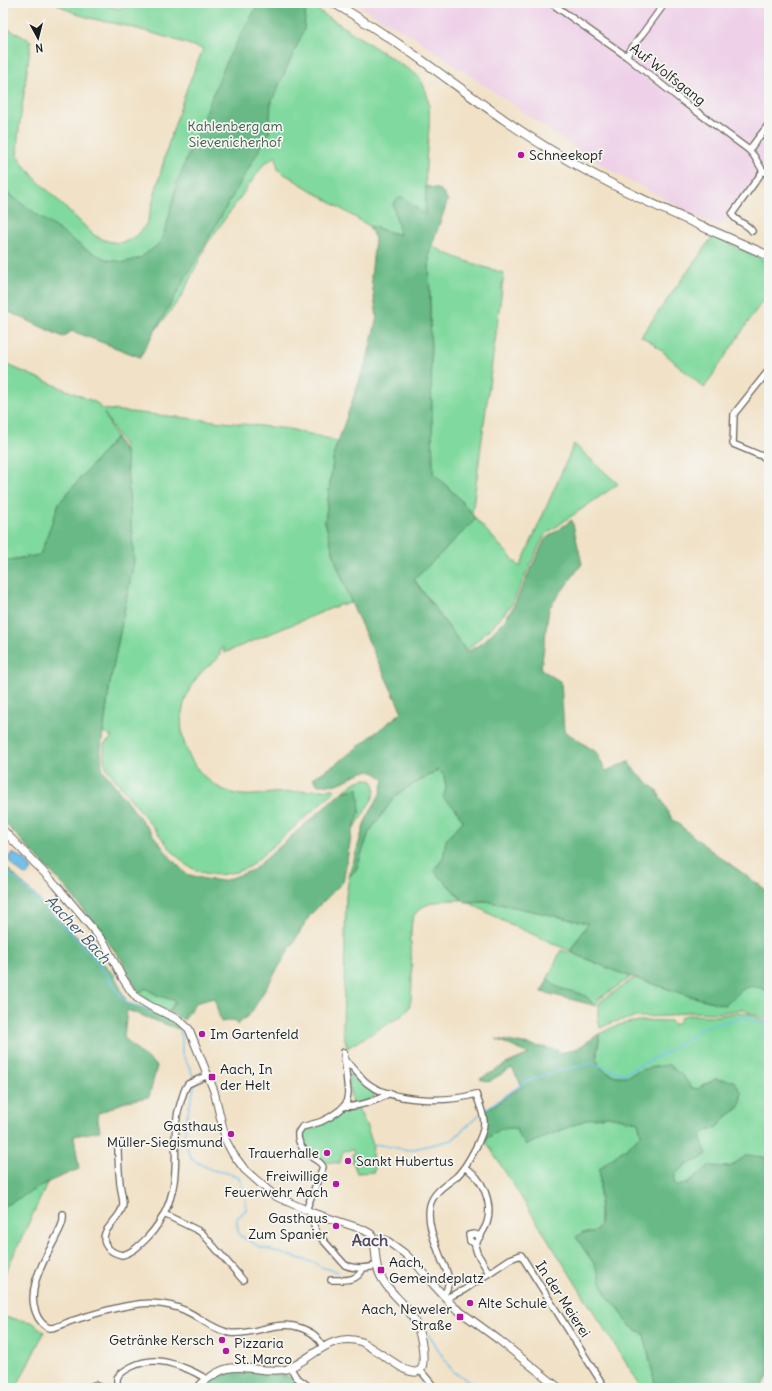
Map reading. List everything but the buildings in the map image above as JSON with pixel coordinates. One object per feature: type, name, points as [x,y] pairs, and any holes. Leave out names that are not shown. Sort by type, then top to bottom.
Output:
[{"type":"highway","points":[[334,3],[388,37],[531,138],[595,176],[655,205],[769,256]]},
{"type":"main road","points":[[5,835],[56,884],[97,934],[131,991],[152,1008],[179,1020],[187,1026],[216,1096],[224,1135],[235,1157],[250,1175],[272,1193],[306,1210],[366,1230],[371,1234],[374,1240],[376,1266],[387,1288],[404,1306],[416,1323],[423,1351],[423,1364],[420,1370],[412,1372],[404,1369],[367,1344],[355,1339],[340,1339],[290,1367],[277,1370],[245,1367],[231,1368],[219,1371],[206,1379],[197,1388]]},
{"type":"main road","points":[[374,1240],[386,1240],[404,1253],[416,1264],[444,1297],[460,1312],[499,1340],[559,1388]]},
{"type":"main road","points":[[766,1388],[769,1381]]},
{"type":"street","name":"Auf Wolfsgang","points":[[551,3],[626,56],[681,100],[748,150],[754,156],[763,171]]},
{"type":"street","points":[[626,56],[665,3]]},
{"type":"street","points":[[748,150],[769,124]]},
{"type":"street","points":[[752,231],[746,225],[733,218],[732,214],[763,171],[769,174]]},
{"type":"street","points":[[769,370],[734,414],[734,444],[769,459]]},
{"type":"street","points":[[306,1210],[323,1167],[322,1164],[310,1156],[301,1145],[298,1138],[298,1132],[302,1127],[323,1120],[344,1106],[348,1097],[344,1052]]},
{"type":"street","points":[[345,1061],[349,1063],[368,1083],[379,1090],[389,1093],[437,1100],[452,1099],[476,1094],[483,1114],[484,1125],[482,1133],[465,1168],[436,1193],[432,1200],[430,1209],[430,1220],[433,1235],[448,1277],[448,1287],[444,1297]]},
{"type":"street","points":[[118,1149],[118,1163],[123,1205],[119,1216],[105,1231],[104,1239],[112,1252],[119,1255],[131,1252],[150,1235],[164,1214],[175,1178],[176,1117],[186,1087],[194,1081],[208,1075]]},
{"type":"street","points":[[376,1100],[379,1090]]},
{"type":"street","points":[[344,1106],[353,1107],[376,1100],[389,1093]]},
{"type":"street","points":[[465,1168],[474,1173],[488,1202],[486,1227],[476,1244],[476,1250],[489,1273]]},
{"type":"street","points":[[313,1213],[313,1225],[318,1235],[345,1265],[349,1267],[363,1268],[376,1266]]},
{"type":"street","points":[[63,1214],[62,1225],[39,1274],[33,1291],[33,1303],[36,1313],[39,1319],[46,1326],[52,1327],[69,1321],[132,1305],[158,1304],[185,1310],[215,1328],[228,1332],[245,1332],[276,1325],[294,1326],[315,1335],[324,1347]]},
{"type":"street","points":[[164,1214],[203,1234],[243,1280]]},
{"type":"street","points":[[476,1244],[470,1241],[469,1236],[474,1234],[481,1236]]},
{"type":"street","name":"In der Meierei","points":[[444,1297],[467,1288],[512,1258],[521,1255],[605,1388]]},
{"type":"street","points":[[331,1280],[351,1279],[360,1274],[363,1268]]},
{"type":"street","points":[[117,1388],[117,1378],[121,1373],[137,1364],[150,1360],[163,1361],[172,1364],[195,1372],[206,1379]]},
{"type":"street","points":[[290,1367],[296,1377],[311,1388]]},
{"type":"street","points":[[420,1370],[435,1388]]},
{"type":"street","points":[[86,1388],[95,1385],[103,1388]]},
{"type":"shaded area","points":[[353,3],[769,3],[769,174],[763,171],[732,214],[718,227],[617,174],[577,149],[416,38]]},
{"type":"green space","points":[[56,3],[91,3],[114,8],[125,8],[138,3],[259,3],[243,32],[265,3],[311,3],[310,7],[313,7],[417,75],[423,84],[429,106],[426,170],[426,216],[393,204],[401,235],[369,226],[278,170],[276,156],[264,164],[207,244],[181,297],[142,348],[3,292],[3,26],[31,41],[17,154],[23,164],[38,181],[94,235],[110,242],[118,243],[125,242],[138,235],[148,220],[168,145],[187,88],[203,49],[127,26],[85,17],[65,9]]},
{"type":"green space","name":"Kahlenberg am Sievenicherhof","points":[[259,3],[297,3],[306,7],[304,30],[271,103],[269,133],[140,357],[72,331],[63,337],[3,309],[3,190],[87,250],[108,260],[125,262],[140,258],[158,245],[166,228],[177,182],[228,58]]},
{"type":"green space","points":[[426,186],[441,190],[448,200],[429,253],[433,473],[457,496],[476,519],[414,580],[467,652],[482,643],[504,621],[512,609],[545,539],[572,520],[582,564],[549,608],[541,669],[561,682],[564,731],[596,752],[606,771],[629,761],[630,765],[639,775],[657,791],[672,819],[709,849],[769,892],[769,928],[763,928],[769,932],[769,991],[760,988],[748,987],[724,1005],[683,994],[615,971],[570,952],[588,923],[486,901],[465,902],[434,871],[443,858],[446,840],[463,821],[455,808],[443,798],[446,788],[444,776],[438,770],[397,794],[369,832],[356,870],[349,877],[365,822],[380,794],[384,780],[378,774],[366,771],[337,784],[318,785],[313,778],[336,764],[402,712],[353,607],[336,562],[325,522],[334,453],[368,356],[377,317],[371,277],[375,239],[369,226],[400,235],[393,204],[397,199],[403,197],[425,215]]},
{"type":"green space","points":[[713,236],[769,262],[769,291],[704,388],[654,344],[641,336]]},
{"type":"green space","points":[[432,244],[454,257],[504,273],[472,514],[457,496],[433,473],[429,253]]},
{"type":"green space","points":[[3,363],[97,403],[102,409],[289,429],[338,441],[334,453],[325,522],[336,562],[352,603],[339,605],[224,653],[223,647],[219,657],[203,671],[192,685],[186,698],[182,714],[182,730],[185,746],[192,760],[201,773],[212,783],[226,791],[242,795],[250,795],[334,789],[334,792],[249,867],[236,872],[219,875],[200,872],[186,865],[173,852],[107,769],[104,760],[104,744],[111,739],[111,736],[103,733],[110,683],[134,561],[126,455],[123,444],[104,413],[116,437],[59,503],[40,555],[3,561]]},
{"type":"green space","points":[[116,437],[126,455],[134,561],[110,683],[101,748],[102,769],[170,857],[186,874],[205,879],[223,881],[253,870],[342,792],[358,788],[360,810],[352,832],[343,882],[310,915],[251,1013],[237,1025],[235,1020],[221,1022],[214,998],[195,1003],[184,1020],[169,1012],[175,1001],[157,995],[146,988],[139,993],[121,959],[67,889],[3,821],[3,561],[40,555],[59,503]]},
{"type":"green space","points":[[574,444],[618,484],[550,531],[543,538],[512,604],[498,621],[466,651],[414,579],[476,519],[520,567]]},
{"type":"green space","points":[[438,770],[444,776],[446,788],[444,798],[455,808],[463,821],[446,840],[443,858],[434,871],[462,900],[448,900],[432,903],[420,909],[415,914],[412,921],[411,937],[409,938],[411,943],[412,986],[411,1002],[408,1009],[400,1017],[347,1048],[343,1030],[346,896],[349,877],[356,870],[369,832],[397,794]]},
{"type":"green space","points":[[366,779],[372,780],[375,787],[374,796],[352,832],[360,810],[342,792],[358,781]]},
{"type":"green space","points":[[3,864],[114,974],[127,1003],[164,1015],[182,1024],[178,1029],[127,1010],[124,1037],[139,1052],[157,1066],[149,1097],[127,1101],[97,1114],[100,1131],[74,1136],[79,1169],[48,1182],[3,1207]]},
{"type":"green space","points":[[486,901],[588,923],[570,951],[501,920],[468,902]]},
{"type":"green space","points":[[561,950],[570,952],[631,977],[599,999],[596,1006],[593,1005],[586,997],[554,986],[549,980],[548,978]]},
{"type":"green space","points":[[548,978],[553,984],[565,990],[583,995],[589,999],[593,1005],[542,992]]},
{"type":"green space","points":[[634,978],[683,994],[724,1005],[748,987],[760,988],[769,991],[769,1021],[742,1009],[718,1013],[685,1012],[670,1016],[637,1017],[613,1022],[600,1028],[598,1011],[601,1001]]},
{"type":"green space","points":[[145,988],[157,995],[176,1001],[169,1012],[151,1003],[139,993]]},
{"type":"green space","points":[[738,1012],[750,1014],[769,1024],[769,1166],[764,1157],[741,1159],[730,1167],[709,1166],[686,1184],[678,1186],[674,1183],[675,1174],[686,1165],[707,1154],[701,1140],[701,1134],[709,1129],[717,1128],[726,1117],[738,1109],[741,1102],[741,1092],[734,1082],[715,1079],[698,1089],[692,1088],[683,1076],[669,1065],[639,1071],[626,1076],[612,1075],[600,1067],[598,1063],[597,1056],[599,1034],[616,1026],[629,1023],[643,1021],[670,1021],[673,1024],[677,1024],[681,1017],[687,1015],[717,1016]]},
{"type":"green space","points":[[599,1034],[597,1056],[598,1063],[600,1067],[612,1075],[626,1076],[648,1068],[669,1065],[683,1076],[692,1088],[698,1089],[715,1079],[734,1081],[741,1092],[741,1102],[737,1109],[726,1117],[717,1128],[709,1129],[702,1134],[701,1140],[707,1154],[686,1165],[675,1174],[674,1183],[678,1186],[686,1184],[709,1166],[730,1167],[747,1155],[764,1157],[769,1166],[769,1374],[762,1388],[656,1388],[644,1334],[630,1326],[619,1309],[606,1295],[595,1265],[576,1237],[582,1233],[593,1233],[600,1225],[600,1168],[635,1141],[641,1134],[638,1122],[608,1116],[588,1119],[526,1145],[518,1135],[516,1128],[500,1129],[485,1140],[486,1110],[522,1086],[512,1068],[490,1082],[480,1079],[506,1064],[529,1054],[496,1039],[558,1050],[559,1054],[578,1048]]},
{"type":"green space","points":[[354,1073],[374,1091],[374,1098],[352,1105],[348,1075]]},
{"type":"green space","points":[[358,1108],[367,1127],[373,1145],[372,1157],[375,1164],[374,1172],[357,1173],[352,1160],[352,1154],[354,1153],[353,1150],[343,1151],[340,1163],[322,1162],[304,1146],[298,1131],[317,1127],[342,1113]]},
{"type":"green space","points":[[608,1116],[638,1122],[641,1134],[635,1141],[600,1168],[600,1225],[593,1233],[582,1233],[583,1248],[595,1265],[606,1295],[619,1309],[630,1326],[644,1334],[656,1388],[642,1388],[485,1140],[500,1129],[516,1128],[518,1135],[533,1142],[588,1119]]},
{"type":"green space","points":[[48,1182],[7,1269],[3,1276],[3,1207]]},
{"type":"green space","points":[[3,1317],[32,1322],[44,1332],[16,1388],[3,1388]]},
{"type":"green space","points":[[243,1370],[284,1375],[292,1378],[304,1388],[202,1388],[221,1374]]},
{"type":"water","points":[[11,854],[24,859],[31,868],[31,871],[26,875],[23,874],[10,863],[9,857]]},
{"type":"waterway","name":"Aacher Bach","points":[[3,867],[47,908],[93,957],[127,1003],[153,1011]]},
{"type":"waterway","points":[[484,1110],[525,1082],[561,1070],[592,1063],[623,1074],[667,1052],[704,1027],[745,1017],[769,1026]]},
{"type":"waterway","name":"Aacher Bach","points":[[178,1023],[182,1039],[182,1054],[194,1079]]},
{"type":"waterway","name":"Aacher Bach","points":[[195,1083],[186,1120],[184,1137],[191,1159],[212,1170],[232,1174],[239,1178],[245,1194],[246,1210],[237,1218],[239,1235],[260,1247],[315,1263],[321,1267],[338,1272]]},
{"type":"waterway","points":[[375,1144],[409,1150],[452,1140],[480,1114]]},
{"type":"waterway","name":"Aacher Bach","points":[[428,1334],[453,1372],[484,1388]]},
{"type":"place","name":"Schneekopf","points":[[521,155]]},
{"type":"place","name":"Im Gartenfeld","points":[[202,1034]]},
{"type":"place","name":"Aach, In der Helt","points":[[212,1077]]},
{"type":"place","name":"Gasthaus Müller-Siegismund","points":[[231,1134]]},
{"type":"place","name":"Trauerhalle","points":[[327,1153]]},
{"type":"place","name":"Sankt Hubertus","points":[[348,1161]]},
{"type":"place","name":"Freiwillige Feuerwehr Aach","points":[[336,1184]]},
{"type":"place","name":"Gasthaus Zum Spanier","points":[[336,1226]]},
{"type":"place","name":"Aach, Gemeindeplatz","points":[[381,1270]]},
{"type":"place","name":"Alte Schule","points":[[470,1303]]},
{"type":"place","name":"Aach, Neweler Straße","points":[[460,1317]]},
{"type":"place","name":"Getränke Kersch","points":[[222,1340]]},
{"type":"place","name":"Pizzaria St. Marco","points":[[226,1351]]},
{"type":"district","name":"Aach","points":[[370,1240]]}]
